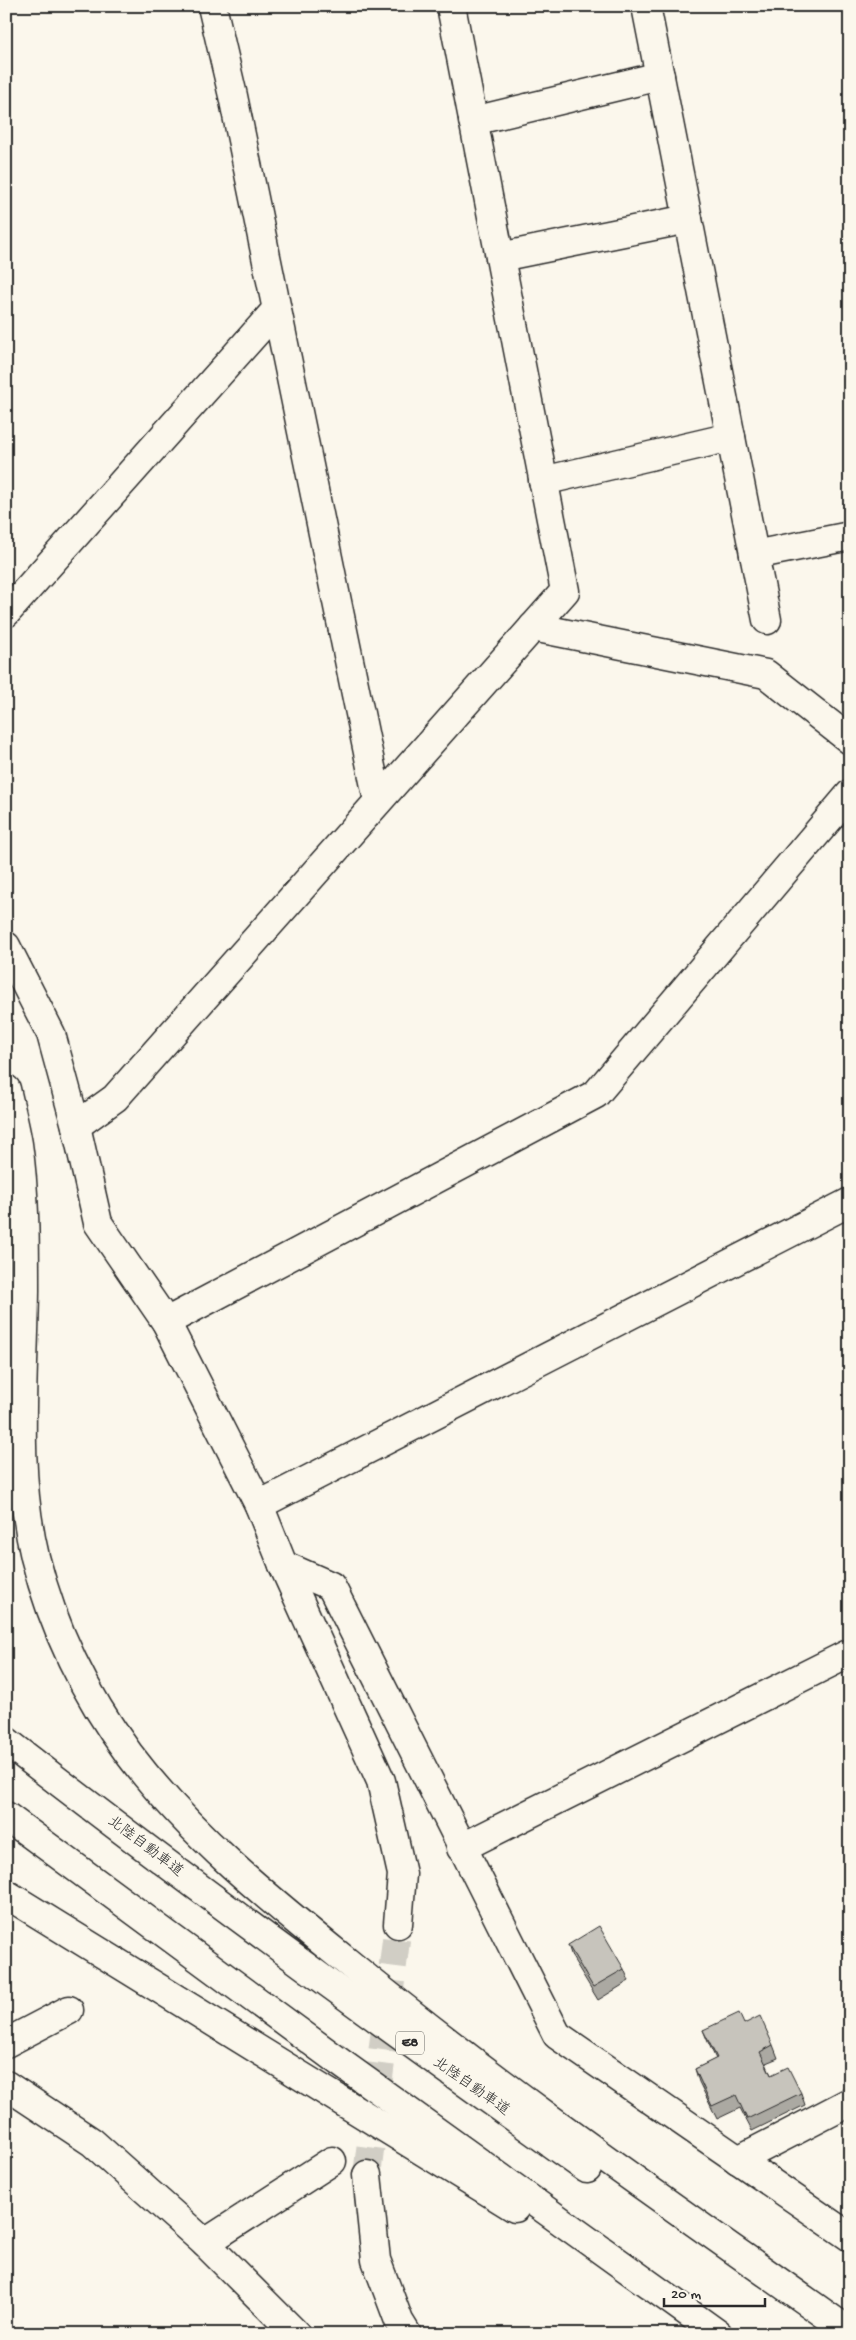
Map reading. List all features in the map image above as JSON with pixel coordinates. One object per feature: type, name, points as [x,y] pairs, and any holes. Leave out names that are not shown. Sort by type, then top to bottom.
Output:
[{"type":"main road","points":[[212,6],[233,96],[378,801]]},
{"type":"main road","points":[[76,1126],[115,1098],[565,592],[451,6]]},
{"type":"main road","points":[[646,6],[767,620]]},
{"type":"main road","points":[[473,121],[660,76]]},
{"type":"main road","points":[[500,257],[688,219]]},
{"type":"main road","points":[[6,612],[276,310]]},
{"type":"main road","points":[[543,481],[731,437]]},
{"type":"main road","points":[[754,555],[850,536]]},
{"type":"main road","points":[[533,627],[766,674],[850,740]]},
{"type":"main road","points":[[166,1322],[596,1094],[850,794]]},
{"type":"main road","points":[[6,946],[51,1034],[76,1126],[98,1222],[166,1322],[260,1504],[283,1565],[381,1781],[402,1874],[398,1924]]},
{"type":"main road","points":[[6,1088],[18,1144],[23,1210],[23,1480],[35,1556],[57,1626],[89,1692],[128,1753],[177,1813],[231,1866],[418,2020],[531,2105],[850,2332]]},
{"type":"main road","points":[[260,1504],[850,1202]]},
{"type":"main road","points":[[283,1565],[330,1586],[557,2035],[850,2238]]},
{"type":"main road","points":[[461,1848],[850,1652]]},
{"type":"main road","name":"北陸自動車道","points":[[6,1742],[86,1804],[377,2020],[822,2334]]},
{"type":"main road","points":[[6,1816],[341,2063],[718,2334]]},
{"type":"main road","points":[[6,1894],[718,2334]]},
{"type":"main road","points":[[6,2043],[69,2010]]},
{"type":"main road","points":[[6,2085],[92,2142],[205,2243],[296,2334]]},
{"type":"main road","points":[[738,2160],[850,2102]]},
{"type":"main road","points":[[205,2243],[332,2161]]},
{"type":"main road","points":[[367,2174],[376,2260],[399,2321],[407,2334]]},
{"type":"building","points":[[599,1926],[624,1969],[593,1987],[568,1945]]},
{"type":"building","points":[[739,2013],[744,2024],[760,2016],[773,2045],[760,2052],[771,2075],[788,2067],[801,2093],[747,2119],[736,2095],[712,2106],[695,2069],[717,2058],[703,2030]]},
{"type":"tunnel","points":[[367,2175],[398,1924]]}]
